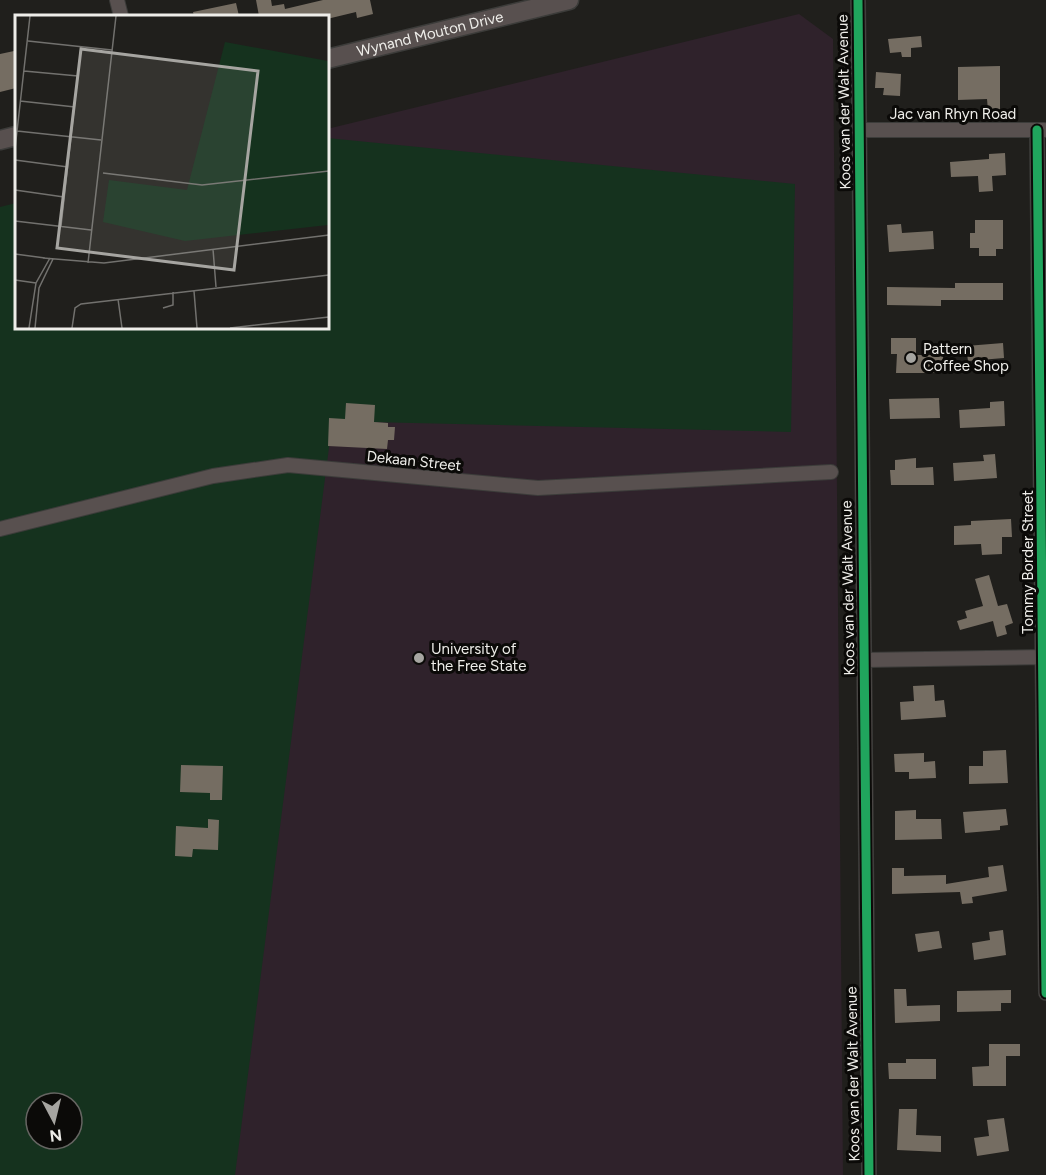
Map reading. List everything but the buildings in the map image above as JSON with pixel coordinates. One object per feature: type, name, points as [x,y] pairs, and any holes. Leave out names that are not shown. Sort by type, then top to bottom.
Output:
[{"type":"street","points":[[117,0],[121,15]]},
{"type":"street","name":"Wynand Mouton Drive","points":[[328,59],[569,0]]},
{"type":"street","name":"Koos van der Walt Avenue","points":[[858,0],[865,660],[863,779],[869,1175]]},
{"type":"street","name":"Jac van Rhyn Road","points":[[860,130],[1042,130]]},
{"type":"street","name":"Tommy Border Street","points":[[1042,130],[1046,993]]},
{"type":"street","points":[[0,140],[15,136]]},
{"type":"street","name":"Dekaan Street","points":[[0,529],[213,476],[288,465],[538,488],[831,471]]},
{"type":"street","points":[[865,660],[1044,657]]},
{"type":"shaded area","name":"University of the Free State","points":[[799,14],[833,39],[843,1175],[0,1175],[0,208],[15,328],[328,328],[328,129]]},
{"type":"green space","points":[[328,138],[795,184],[791,432],[370,422],[331,432],[235,1175],[0,1175],[0,207],[15,203],[15,328],[328,328]]},
{"type":"cycle path","points":[[858,0],[869,1175]]},
{"type":"cycle path","points":[[1037,130],[1046,993]]},
{"type":"place","name":"Pattern Coffee Shop","points":[[911,358]]},
{"type":"place","name":"University of the Free State","points":[[419,658]]}]
